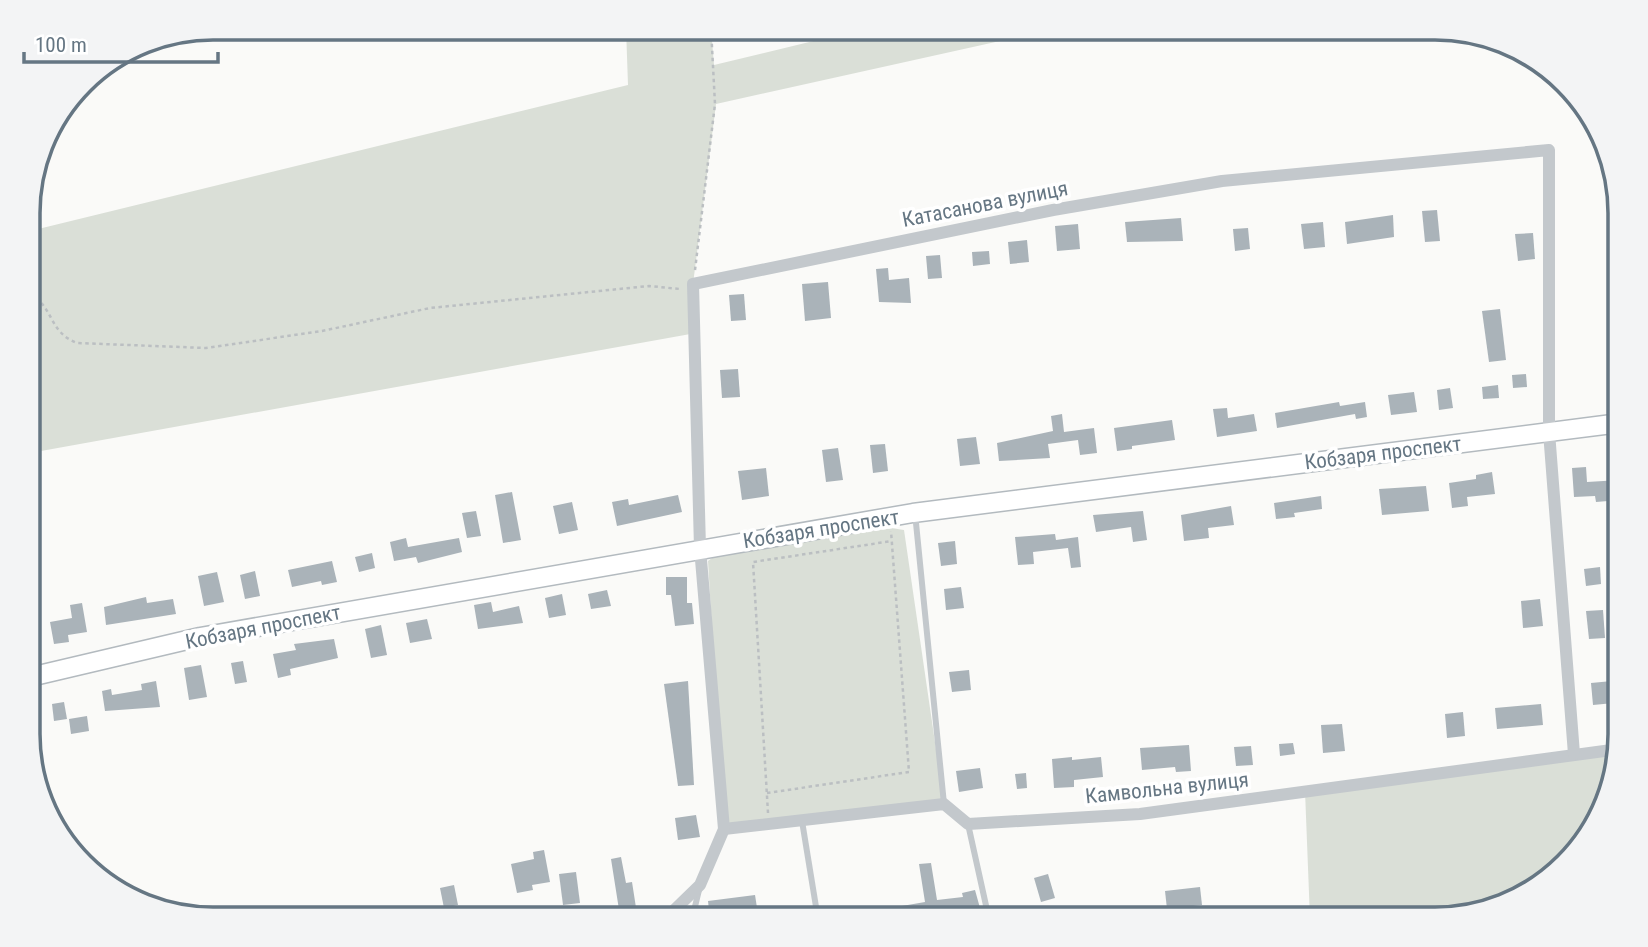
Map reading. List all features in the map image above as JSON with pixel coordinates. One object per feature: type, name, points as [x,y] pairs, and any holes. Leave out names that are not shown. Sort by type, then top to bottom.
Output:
[{"type":"main road","name":"Кобзаря проспект","points":[[40,675],[200,637],[700,548],[915,513],[1607,425]]},
{"type":"street","name":"Катасанова вулиця","points":[[694,289],[1053,209],[1222,181],[1549,150],[1549,432]]},
{"type":"street","points":[[677,907],[700,885],[724,829],[700,548],[694,289]]},
{"type":"street","points":[[1549,432],[1574,754]]},
{"type":"street","name":"Камвольна вулиця","points":[[968,824],[1140,814],[1606,750]]},
{"type":"street","points":[[724,829],[944,804],[968,824]]},
{"type":"lane","points":[[915,513],[944,804]]},
{"type":"lane","points":[[802,819],[816,907]]},
{"type":"lane","points":[[968,824],[986,906]]},
{"type":"lane","points":[[695,907],[700,885]]},
{"type":"path","points":[[40,300],[62,338],[77,343],[206,348],[322,331],[430,308],[649,286],[694,289],[715,104],[712,40]]},
{"type":"path","points":[[767,793],[909,772],[891,528]]},
{"type":"path","points":[[769,824],[754,562],[892,541]]},
{"type":"shaded area","points":[[626,40],[712,40],[714,65],[817,40],[1005,40],[716,104],[693,284],[696,333],[40,451],[40,229],[628,85]]},
{"type":"shaded area","points":[[891,528],[904,530],[944,804],[724,829],[708,561],[716,555]]},
{"type":"shaded area","points":[[1606,751],[1602,778],[1585,820],[1565,848],[1549,864],[1531,878],[1490,898],[1446,906],[1309,906],[1305,791]]},
{"type":"building","points":[[1437,210],[1440,241],[1425,242],[1422,211]]},
{"type":"building","points":[[1393,215],[1394,237],[1347,244],[1345,222]]},
{"type":"building","points":[[1181,218],[1183,241],[1127,242],[1125,222]]},
{"type":"building","points":[[1323,222],[1325,247],[1304,249],[1301,224]]},
{"type":"building","points":[[1078,224],[1080,249],[1057,251],[1055,226]]},
{"type":"building","points":[[1248,228],[1250,249],[1235,251],[1233,229]]},
{"type":"building","points":[[1533,233],[1535,259],[1518,261],[1515,234]]},
{"type":"building","points":[[1027,240],[1029,262],[1010,264],[1008,242]]},
{"type":"building","points":[[989,251],[990,264],[973,266],[972,252]]},
{"type":"building","points":[[940,255],[942,278],[928,279],[926,256]]},
{"type":"building","points":[[888,268],[889,280],[909,278],[911,303],[879,302],[876,269]]},
{"type":"building","points":[[828,282],[831,318],[805,321],[802,284]]},
{"type":"building","points":[[744,294],[746,320],[731,321],[729,295]]},
{"type":"building","points":[[1500,309],[1506,360],[1489,362],[1482,311]]},
{"type":"building","points":[[738,369],[740,397],[722,398],[720,370]]},
{"type":"building","points":[[1526,374],[1527,387],[1513,388],[1512,375]]},
{"type":"building","points":[[1498,385],[1499,398],[1483,399],[1482,387]]},
{"type":"building","points":[[1450,388],[1453,408],[1439,410],[1437,390]]},
{"type":"building","points":[[1414,392],[1417,412],[1391,415],[1388,395]]},
{"type":"building","points":[[1339,402],[1340,406],[1365,402],[1367,417],[1356,419],[1355,414],[1277,428],[1275,413]]},
{"type":"building","points":[[1227,408],[1228,418],[1254,414],[1257,431],[1217,437],[1213,409]]},
{"type":"building","points":[[1062,414],[1064,432],[1094,428],[1097,453],[1080,455],[1078,440],[1048,444],[1050,458],[999,461],[997,443],[1053,431],[1051,416]]},
{"type":"building","points":[[1172,420],[1175,440],[1132,446],[1132,449],[1117,451],[1114,428]]},
{"type":"building","points":[[976,437],[980,464],[960,466],[957,439]]},
{"type":"building","points":[[885,444],[888,471],[873,473],[870,445]]},
{"type":"building","points":[[838,448],[843,480],[826,482],[822,450]]},
{"type":"building","points":[[1586,467],[1587,482],[1607,481],[1607,501],[1596,502],[1595,496],[1574,497],[1572,468]]},
{"type":"building","points":[[766,468],[769,496],[742,500],[738,471]]},
{"type":"building","points":[[1492,472],[1495,494],[1467,497],[1468,506],[1452,508],[1449,483],[1476,479],[1476,475]]},
{"type":"building","points":[[1426,486],[1429,511],[1382,515],[1379,489]]},
{"type":"building","points":[[512,492],[521,540],[503,543],[495,495]]},
{"type":"building","points":[[678,495],[682,512],[617,526],[612,502],[628,499],[629,505]]},
{"type":"building","points":[[1321,496],[1322,509],[1276,519],[1274,503]]},
{"type":"building","points":[[572,502],[578,530],[559,534],[553,506]]},
{"type":"building","points":[[1231,506],[1234,525],[1208,528],[1209,538],[1184,541],[1181,515]]},
{"type":"building","points":[[476,511],[481,536],[467,538],[462,513]]},
{"type":"building","points":[[1143,511],[1147,540],[1133,542],[1131,527],[1096,532],[1093,515]]},
{"type":"building","points":[[1055,534],[1056,540],[1078,537],[1081,567],[1071,568],[1068,548],[1033,552],[1034,564],[1018,565],[1015,537]]},
{"type":"building","points":[[406,538],[408,547],[459,538],[462,552],[418,563],[416,557],[394,561],[390,542]]},
{"type":"building","points":[[955,541],[957,564],[941,566],[938,543]]},
{"type":"building","points":[[372,553],[375,568],[359,572],[355,557]]},
{"type":"building","points":[[332,561],[337,582],[322,585],[321,581],[292,587],[288,570]]},
{"type":"building","points":[[1600,567],[1601,584],[1586,586],[1584,569]]},
{"type":"building","points":[[255,571],[260,596],[245,599],[240,575]]},
{"type":"building","points":[[217,572],[224,602],[204,606],[198,576]]},
{"type":"building","points":[[666,577],[687,577],[687,603],[692,603],[694,624],[675,626],[671,595],[666,595]]},
{"type":"building","points":[[961,587],[964,608],[946,610],[944,589]]},
{"type":"building","points":[[607,590],[611,606],[591,609],[588,594]]},
{"type":"building","points":[[562,594],[566,615],[549,618],[545,598]]},
{"type":"building","points":[[146,597],[147,603],[173,599],[176,614],[106,625],[104,607]]},
{"type":"building","points":[[1540,599],[1543,626],[1523,628],[1521,601]]},
{"type":"building","points":[[491,602],[493,612],[519,606],[523,623],[478,629],[474,605]]},
{"type":"building","points":[[82,603],[87,632],[68,635],[69,642],[54,644],[50,622],[72,618],[70,605]]},
{"type":"building","points":[[1603,610],[1605,638],[1589,639],[1586,611]]},
{"type":"building","points":[[427,619],[432,639],[410,643],[406,623]]},
{"type":"building","points":[[381,625],[387,655],[371,658],[365,629]]},
{"type":"building","points":[[334,639],[338,658],[290,669],[291,675],[278,678],[273,654],[296,650],[294,644]]},
{"type":"building","points":[[243,661],[247,682],[235,684],[231,663]]},
{"type":"building","points":[[201,665],[207,697],[189,700],[184,668]]},
{"type":"building","points":[[969,670],[971,690],[952,692],[949,672]]},
{"type":"building","points":[[156,681],[160,707],[105,711],[102,691],[111,689],[112,695],[142,690],[141,684]]},
{"type":"building","points":[[688,681],[694,785],[678,786],[664,684]]},
{"type":"building","points":[[1607,681],[1607,704],[1593,705],[1591,683]]},
{"type":"building","points":[[64,702],[67,719],[54,721],[52,704]]},
{"type":"building","points":[[1541,704],[1543,725],[1497,729],[1495,708]]},
{"type":"building","points":[[1463,712],[1465,736],[1447,738],[1445,714]]},
{"type":"building","points":[[87,716],[89,731],[71,734],[69,719]]},
{"type":"building","points":[[1342,724],[1345,751],[1323,753],[1321,725]]},
{"type":"building","points":[[1293,743],[1295,754],[1280,756],[1279,744]]},
{"type":"building","points":[[1189,745],[1191,771],[1176,772],[1175,767],[1142,770],[1140,748]]},
{"type":"building","points":[[1251,746],[1253,765],[1236,766],[1234,747]]},
{"type":"building","points":[[1072,757],[1072,760],[1101,757],[1103,777],[1074,780],[1074,787],[1054,788],[1052,759]]},
{"type":"building","points":[[980,768],[983,788],[959,792],[956,771]]},
{"type":"building","points":[[1026,773],[1027,788],[1017,789],[1015,774]]},
{"type":"building","points":[[696,815],[700,837],[678,840],[675,818]]},
{"type":"building","points":[[544,850],[550,882],[532,885],[533,890],[517,893],[511,864],[534,859],[533,852]]},
{"type":"building","points":[[621,857],[626,883],[632,882],[636,907],[619,907],[611,859]]},
{"type":"building","points":[[931,863],[937,900],[963,897],[962,893],[975,890],[980,906],[902,906],[925,902],[919,864]]},
{"type":"building","points":[[576,872],[580,903],[563,905],[559,874]]},
{"type":"building","points":[[1048,874],[1055,898],[1041,902],[1034,878]]},
{"type":"building","points":[[454,885],[458,905],[444,907],[440,888]]},
{"type":"building","points":[[1200,887],[1202,905],[1167,906],[1165,891]]},
{"type":"building","points":[[755,895],[757,907],[709,907],[708,901]]}]
